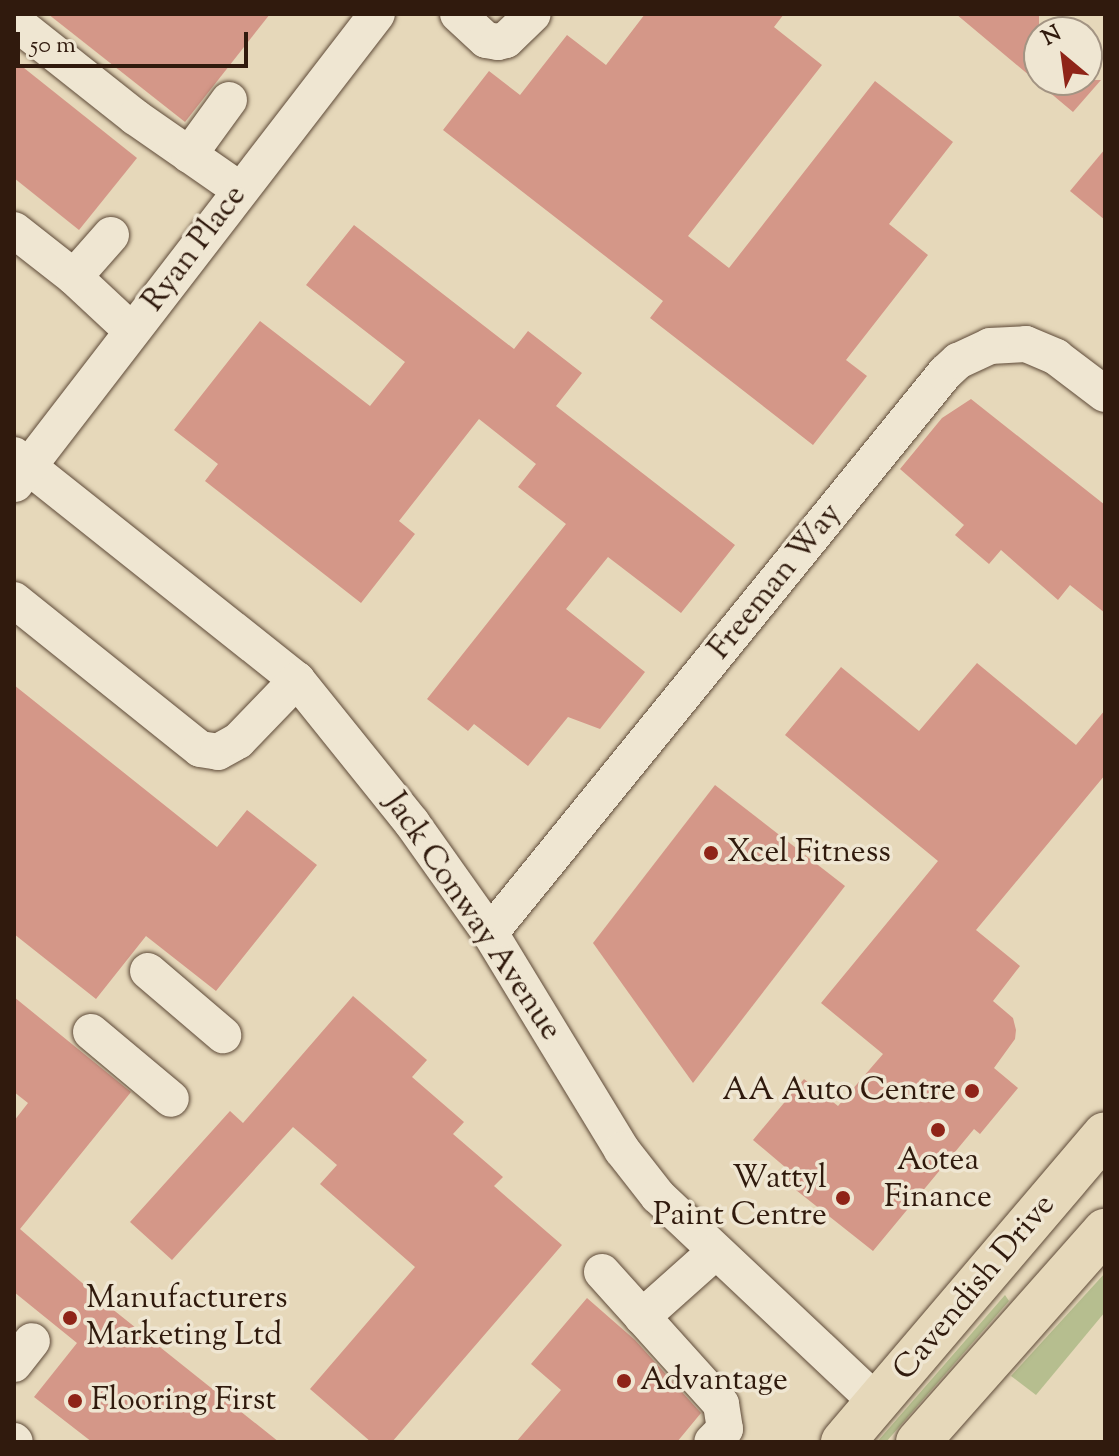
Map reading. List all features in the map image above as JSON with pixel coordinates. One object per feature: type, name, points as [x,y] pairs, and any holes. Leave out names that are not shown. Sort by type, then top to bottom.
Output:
[{"type":"main road","name":"Cavendish Drive","points":[[843,1442],[1105,1134]]},
{"type":"main road","name":"Cavendish Drive","points":[[931,1438],[1105,1231]]},
{"type":"street","name":"Ryan Place","points":[[19,469],[132,331],[377,14]]},
{"type":"street","points":[[458,14],[486,40],[498,42],[506,40],[533,14]]},
{"type":"street","points":[[14,21],[52,54],[240,190]]},
{"type":"street","points":[[189,155],[229,100]]},
{"type":"street","points":[[14,230],[74,277],[132,331]]},
{"type":"street","points":[[74,277],[111,235]]},
{"type":"street","name":"Freeman Way","points":[[490,933],[945,373],[958,361],[990,346],[1026,344],[1056,357],[1105,394]]},
{"type":"street","name":"Jack Conway Avenue","points":[[19,469],[297,680],[412,823],[490,933],[622,1150],[658,1196],[878,1403]]},
{"type":"street","points":[[17,609],[200,749],[218,752],[238,741],[297,680]]},
{"type":"street","points":[[148,971],[223,1035]]},
{"type":"street","points":[[91,1032],[171,1099]]},
{"type":"street","points":[[642,1317],[715,1252]]},
{"type":"street","points":[[602,1272],[721,1404],[725,1429],[712,1442]]},
{"type":"green space","points":[[1105,1273],[1105,1312],[1036,1395],[1011,1376]]},
{"type":"green space","points":[[1005,1295],[1009,1301],[886,1442],[877,1442]]},
{"type":"building","points":[[48,14],[270,14],[185,122]]},
{"type":"building","points":[[645,14],[784,14],[774,27],[822,65],[688,236],[729,268],[875,81],[953,142],[889,224],[928,255],[846,360],[867,376],[813,445],[650,318],[663,301],[443,130],[489,71],[520,95],[567,35],[606,65]]},
{"type":"building","points":[[956,14],[1039,14],[1023,16],[1023,70]]},
{"type":"building","points":[[14,60],[137,158],[79,230],[14,178]]},
{"type":"building","points":[[1054,96],[1087,96],[1073,112]]},
{"type":"building","points":[[1105,149],[1105,220],[1070,191]]},
{"type":"building","points":[[354,225],[514,349],[528,331],[582,373],[556,406],[735,545],[681,613],[608,557],[566,609],[645,672],[600,729],[568,717],[528,766],[474,724],[468,731],[427,699],[566,524],[518,487],[536,464],[479,419],[399,521],[415,534],[361,603],[205,481],[218,464],[174,430],[260,321],[370,406],[405,362],[306,285]]},
{"type":"building","points":[[971,399],[1105,505],[1105,613],[1070,585],[1058,600],[1001,550],[989,564],[955,535],[964,525],[900,469],[942,418]]},
{"type":"building","points":[[977,663],[1076,745],[1105,710],[1105,775],[976,930],[1020,966],[993,1001],[1013,1018],[1016,1030],[1015,1039],[994,1068],[1018,1088],[980,1134],[974,1129],[873,1251],[777,1175],[785,1167],[753,1140],[804,1079],[838,1106],[883,1054],[821,1003],[938,861],[785,735],[841,667],[919,731]]},
{"type":"building","points":[[14,685],[217,847],[247,810],[317,865],[216,991],[146,936],[96,999],[14,934]]},
{"type":"building","points":[[715,785],[845,886],[693,1083],[593,943]]},
{"type":"building","points":[[353,996],[427,1060],[412,1077],[464,1122],[453,1134],[503,1177],[494,1186],[562,1245],[392,1442],[371,1442],[310,1389],[415,1267],[320,1184],[337,1165],[293,1127],[172,1260],[130,1222],[230,1111],[243,1123]]},
{"type":"building","points":[[14,997],[131,1092],[20,1229],[111,1308],[279,1442],[92,1442],[34,1397],[77,1343],[14,1292],[14,1121],[28,1103],[14,1092]]},
{"type":"building","points":[[587,1298],[635,1340],[701,1413],[677,1442],[516,1442],[561,1390],[531,1364]]},
{"type":"place","name":"Xcel Fitness","points":[[711,853]]},
{"type":"place","name":"AA Auto Centre","points":[[972,1091]]},
{"type":"place","name":"Aotea Finance","points":[[938,1130]]},
{"type":"place","name":"Wattyl Paint Centre","points":[[843,1198]]},
{"type":"place","name":"Manufacturers Marketing Ltd","points":[[70,1318]]},
{"type":"place","name":"Advantage","points":[[624,1381]]},
{"type":"place","name":"Flooring First","points":[[75,1401]]}]
